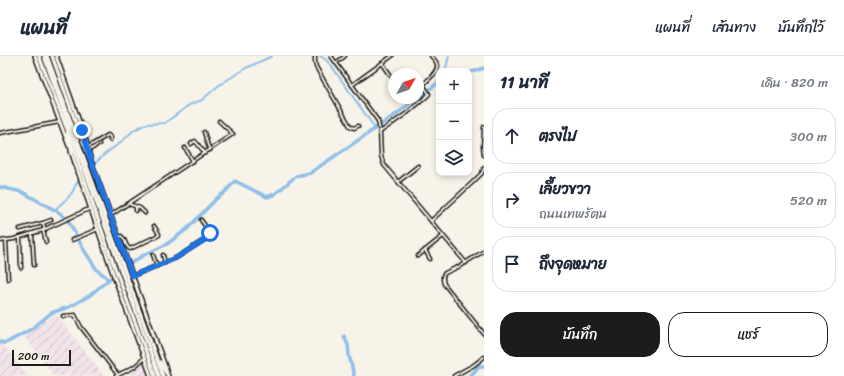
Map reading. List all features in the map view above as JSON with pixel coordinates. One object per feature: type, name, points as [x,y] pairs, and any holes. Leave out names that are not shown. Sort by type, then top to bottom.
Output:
[{"type":"highway","points":[[39,56],[66,130],[72,152]]},
{"type":"highway","points":[[39,56],[67,129],[154,376]]},
{"type":"highway","points":[[44,56],[159,376]]},
{"type":"highway","points":[[48,56],[104,205],[164,376]]},
{"type":"highway","points":[[48,56],[164,376]]},
{"type":"highway","points":[[52,56],[90,158]]},
{"type":"highway","points":[[158,360],[168,376]]},
{"type":"main road","points":[[35,56],[72,152],[112,271],[144,358],[154,376]]},
{"type":"main road","points":[[56,56],[90,158],[168,376]]},
{"type":"street","points":[[315,56],[314,63],[350,126],[354,128],[358,126]]},
{"type":"street","points":[[331,56],[378,121],[380,130],[381,156],[384,165],[466,263]]},
{"type":"street","points":[[336,63],[345,56]]},
{"type":"street","points":[[352,85],[392,56]]},
{"type":"street","points":[[380,130],[426,97],[428,93],[423,85],[436,70],[436,64],[431,56]]},
{"type":"street","points":[[382,63],[388,72]]},
{"type":"street","points":[[111,215],[233,134],[219,121]]},
{"type":"street","points":[[0,133],[60,122]]},
{"type":"street","points":[[484,127],[484,155]]},
{"type":"street","points":[[204,132],[208,142],[207,146],[210,150]]},
{"type":"street","points":[[88,149],[108,135],[111,138],[110,140]]},
{"type":"street","points":[[190,144],[195,141],[205,153]]},
{"type":"street","points":[[88,149],[99,144]]},
{"type":"street","points":[[185,148],[193,161]]},
{"type":"street","points":[[398,182],[418,166]]},
{"type":"street","points":[[431,221],[473,182],[482,173],[484,168]]},
{"type":"street","points":[[129,204],[141,209],[145,213]]},
{"type":"street","points":[[0,241],[44,230],[91,208]]},
{"type":"street","points":[[20,228],[50,220]]},
{"type":"street","points":[[132,276],[176,258],[209,237],[210,233],[201,220]]},
{"type":"street","points":[[43,223],[46,242]]},
{"type":"street","points":[[118,237],[123,237],[128,248],[130,249],[159,235],[154,226]]},
{"type":"street","points":[[72,240],[98,229]]},
{"type":"street","points":[[32,234],[34,265]]},
{"type":"street","points":[[418,256],[443,236]]},
{"type":"street","points":[[20,237],[21,268]]},
{"type":"street","points":[[6,240],[8,279]]},
{"type":"street","points":[[425,250],[430,259]]},
{"type":"street","points":[[484,251],[466,263],[445,273],[443,276],[444,284],[484,334]]},
{"type":"street","points":[[153,255],[157,266]]},
{"type":"street","points":[[163,255],[165,263]]},
{"type":"street","points":[[63,316],[75,315],[81,327],[117,376],[134,367],[144,358]]},
{"type":"street","points":[[454,376],[474,365],[484,357]]},
{"type":"shaded area","points":[[56,314],[104,376],[54,376],[23,335]]},
{"type":"shaded area","points":[[0,345],[4,346],[28,376],[0,376]]},
{"type":"shaded area","points":[[143,362],[148,376],[134,376],[131,372]]},
{"type":"waterway","points":[[88,170],[134,130],[146,124],[165,123],[189,105],[202,100],[218,86],[244,69],[272,56]]},
{"type":"waterway","points":[[320,56],[330,64],[375,128]]},
{"type":"waterway","points":[[446,68],[449,56]]},
{"type":"waterway","points":[[472,72],[484,68]]},
{"type":"waterway","points":[[424,93],[436,84]]},
{"type":"waterway","points":[[130,264],[142,256],[167,244],[187,229],[235,181],[267,197],[275,194],[296,176],[310,173],[409,104]]},
{"type":"waterway","points":[[55,210],[73,192],[81,177]]},
{"type":"waterway","points":[[0,187],[22,192],[60,213],[69,222],[97,270],[108,280]]},
{"type":"waterway","points":[[0,341],[2,343],[8,342],[33,328],[51,313],[69,307],[89,296],[113,276]]},
{"type":"waterway","points":[[344,336],[348,345],[354,376]]},
{"type":"waterway","points":[[469,376],[479,366],[484,366]]},
{"type":"route","points":[[82,130],[90,158],[132,276],[176,258],[206,239],[210,233]]}]
